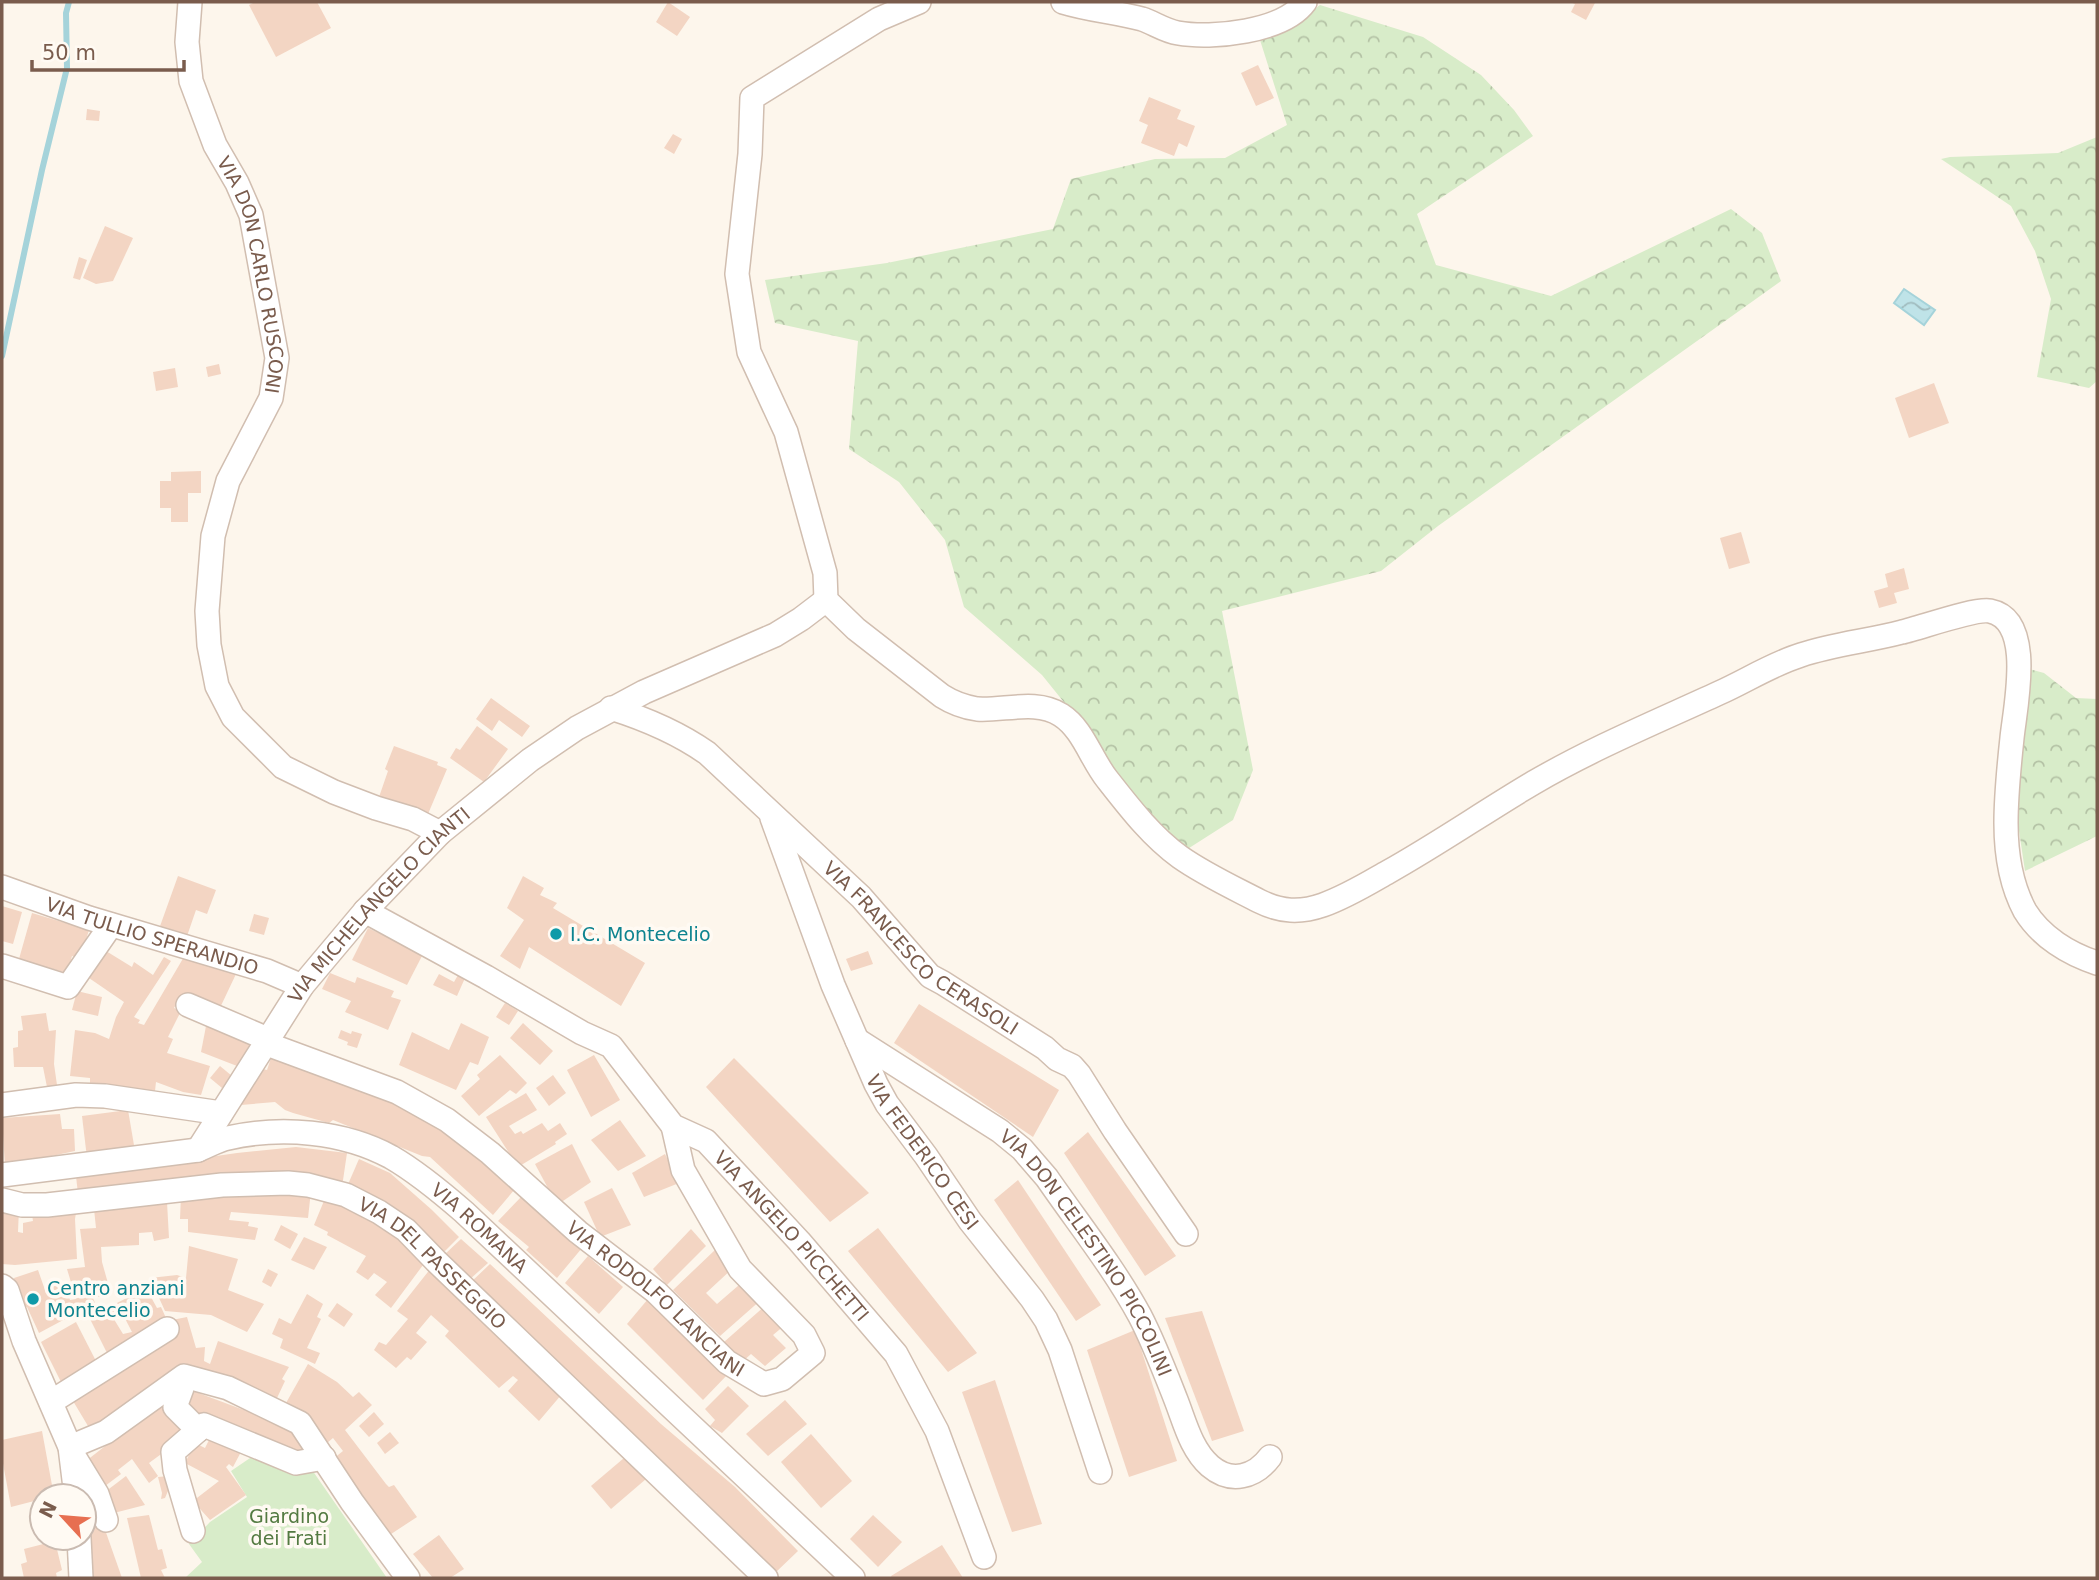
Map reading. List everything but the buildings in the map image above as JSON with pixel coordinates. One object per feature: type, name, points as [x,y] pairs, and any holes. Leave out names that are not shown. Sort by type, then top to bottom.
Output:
[{"type":"street","name":"VIA DON CARLO RUSCONI","points":[[190,2],[187,42],[191,81],[215,145],[237,183],[251,215],[278,358],[271,398],[228,481],[213,536],[207,611],[209,645],[217,686],[233,717],[284,767],[334,792],[413,819],[440,833]]},
{"type":"street","points":[[919,2],[879,19],[752,97],[750,154],[737,274],[749,352],[786,432],[825,573],[826,600],[864,636],[950,701],[975,708],[1042,707],[1061,715],[1076,730],[1108,781],[1167,847],[1189,863],[1249,896],[1270,906],[1291,911],[1324,904],[1356,890],[1419,855],[1566,764],[1786,660],[1810,652],[1900,633],[1977,611],[1993,612],[2008,623],[2016,640],[2019,659],[2006,822],[2007,848],[2017,892],[2029,916],[2050,939],[2070,953],[2097,963]]},
{"type":"street","points":[[1063,2],[1084,9],[1143,20],[1175,33],[1206,36],[1240,32],[1274,23],[1305,2]]},
{"type":"street","name":"VIA MICHELANGELO CIANTI","points":[[198,1150],[269,1042],[302,986],[365,911],[440,833],[540,752],[611,708],[775,635],[801,620],[826,600]]},
{"type":"street","name":"VIA FRANCESCO CERASOLI","points":[[611,708],[658,724],[694,744],[729,772],[771,815],[861,897],[930,976],[1045,1048],[1057,1059],[1072,1066],[1186,1234]]},
{"type":"street","name":"VIA FEDERICO CESI","points":[[771,815],[833,985],[872,1076],[887,1104],[975,1229],[1046,1320],[1060,1350],[1100,1472]]},
{"type":"street","name":"VIA TULLIO SPERANDIO","points":[[2,887],[111,925],[267,971],[302,986]]},
{"type":"street","name":"VIA ANGELO PICCHETTI","points":[[365,911],[611,1046],[673,1126],[706,1141],[799,1241],[896,1354],[937,1431],[984,1557]]},
{"type":"street","points":[[2,966],[68,987],[111,925]]},
{"type":"street","name":"VIA RODOLFO LANCIANI","points":[[188,1005],[269,1042],[397,1092],[447,1121],[490,1153],[578,1232],[656,1292],[727,1362],[764,1384],[782,1379],[813,1353],[804,1335],[740,1269],[683,1170],[673,1126]]},
{"type":"street","name":"VIA DON CELESTINO PICCOLINI","points":[[857,1040],[1000,1131],[1036,1164],[1133,1305],[1153,1342],[1193,1443],[1208,1464],[1221,1473],[1237,1478],[1255,1472],[1270,1457]]},
{"type":"street","points":[[2,1105],[76,1095],[105,1096],[221,1113]]},
{"type":"street","name":"VIA ROMANA","points":[[2,1175],[198,1150],[226,1138],[270,1133],[302,1133],[359,1143],[402,1164],[435,1187],[472,1219],[853,1578]]},
{"type":"street","name":"VIA DEL PASSEGGIO","points":[[2,1200],[22,1205],[47,1205],[222,1185],[288,1183],[328,1189],[365,1204],[406,1230],[766,1578]]},
{"type":"street","points":[[2,1286],[7,1290],[24,1342],[71,1450],[97,1494],[106,1520]]},
{"type":"street","points":[[51,1402],[167,1329]]},
{"type":"street","points":[[71,1450],[106,1433],[184,1377],[228,1388],[300,1423],[352,1502],[408,1578]]},
{"type":"street","points":[[178,1381],[182,1388],[175,1407],[198,1430]]},
{"type":"street","points":[[192,1531],[175,1470],[173,1452],[204,1425],[296,1462],[324,1458]]},
{"type":"street","points":[[71,1450],[74,1482]]},
{"type":"street","points":[[79,1552],[80,1578]]},
{"type":"green space","points":[[1320,5],[1423,37],[1481,75],[1514,110],[1533,136],[1417,214],[1436,265],[1551,296],[1731,209],[1762,233],[1781,281],[1438,526],[1381,571],[1222,611],[1253,770],[1233,820],[1186,850],[1127,792],[1088,732],[1042,675],[964,607],[945,540],[899,482],[849,449],[858,341],[775,323],[765,280],[887,263],[1053,229],[1071,179],[1155,159],[1225,158],[1287,125],[1260,40],[1302,18]]},
{"type":"green space","points":[[2097,137],[2097,381],[2089,388],[2037,377],[2051,299],[2035,251],[2011,206],[1941,159],[2058,153]]},
{"type":"green space","points":[[2029,669],[2044,673],[2076,698],[2097,699],[2097,836],[2025,871],[2014,797]]},
{"type":"green space","name":"Giardino dei Frati","points":[[253,1456],[280,1463],[293,1475],[310,1467],[387,1578],[185,1578],[202,1562],[189,1544],[210,1522],[247,1497],[231,1471]]},
{"type":"water","points":[[1904,289],[1935,310],[1924,325],[1894,303]]},
{"type":"waterway","points":[[2,356],[67,68],[66,13],[69,2]]},
{"type":"place","name":"I.C. Montecelio","points":[[556,934]]},
{"type":"place","name":"Centro anziani Montecelio","points":[[33,1299]]}]
